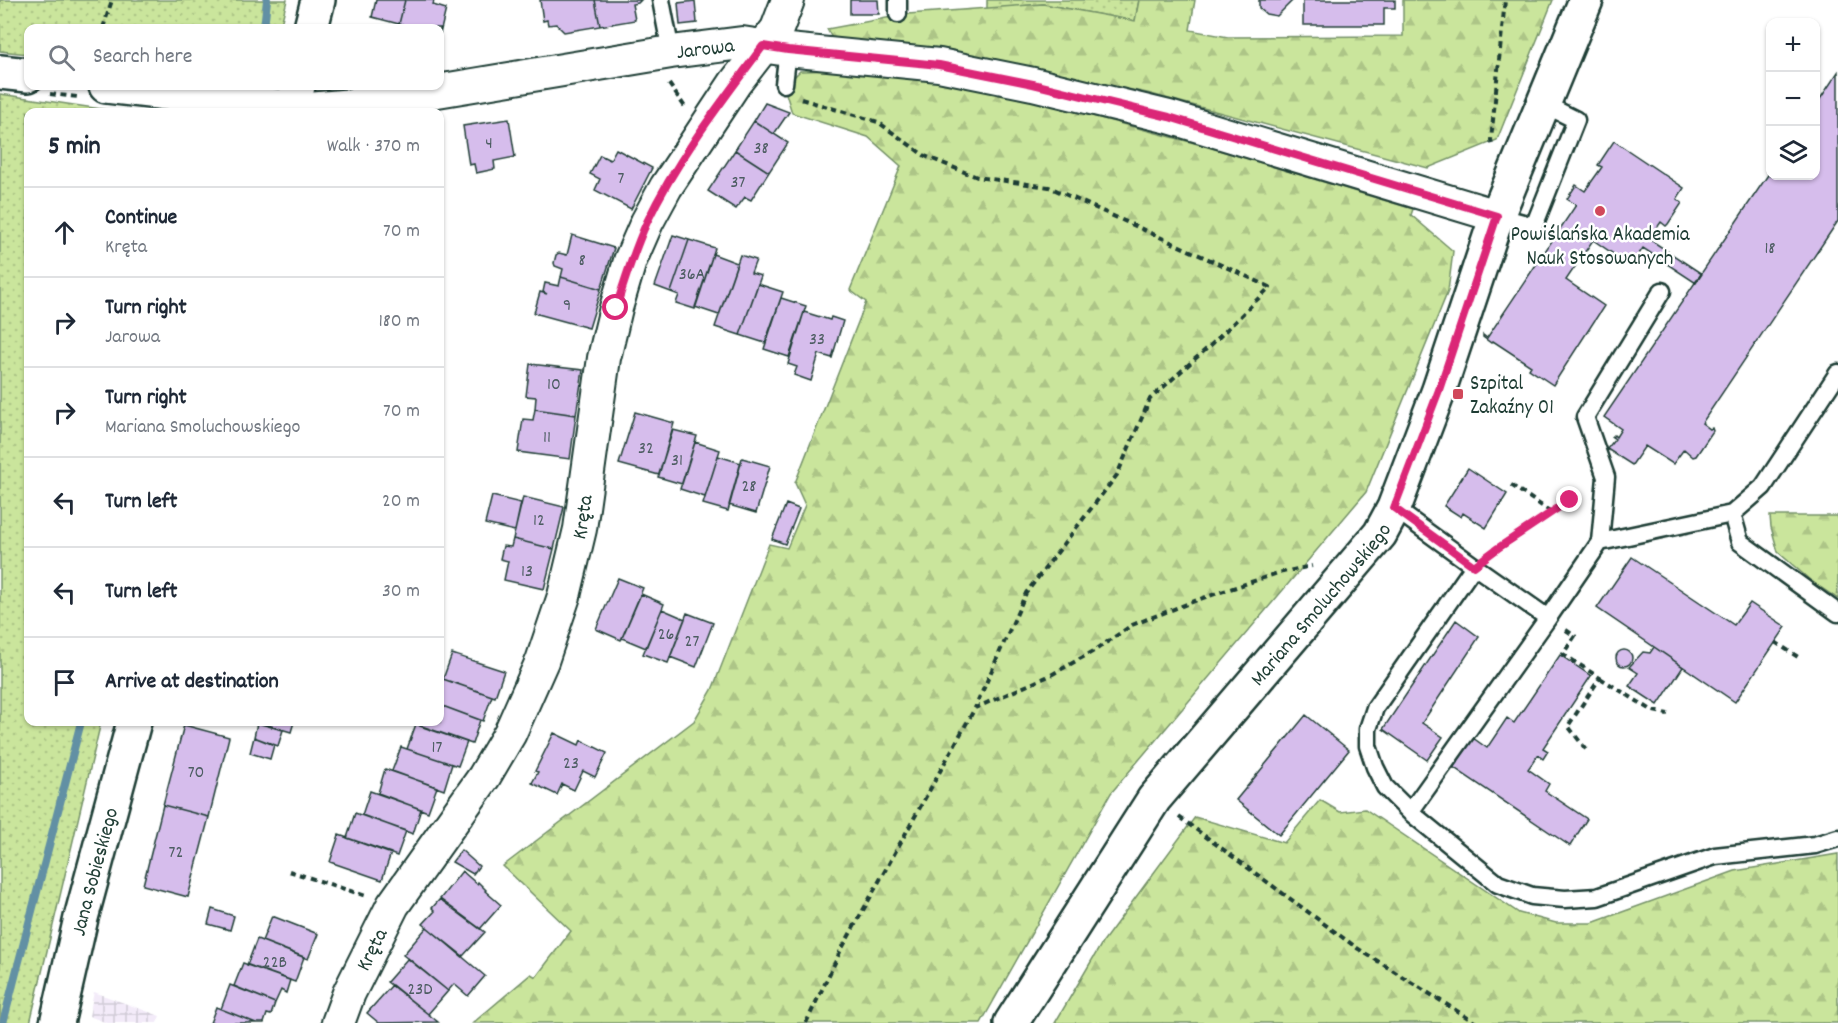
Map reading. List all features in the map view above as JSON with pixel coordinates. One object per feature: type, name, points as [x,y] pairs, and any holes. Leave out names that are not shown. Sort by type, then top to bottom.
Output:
[{"type":"street","points":[[312,24],[318,0]]},
{"type":"street","name":"Kręta","points":[[338,1023],[349,993],[393,905],[484,777],[510,733],[533,681],[564,596],[579,529],[604,358],[630,261],[666,187],[701,132],[776,48],[777,29],[788,0]]},
{"type":"street","name":"Mariana Smoluchowskiego","points":[[1011,1023],[1154,799],[1380,534],[1394,508],[1439,390],[1497,216],[1586,0]]},
{"type":"street","name":"Jarowa","points":[[320,108],[668,65],[742,43],[939,65],[1033,84],[1169,117],[1497,216]]},
{"type":"street","points":[[0,72],[24,75]]},
{"type":"street","points":[[153,90],[294,102]]},
{"type":"street","name":"Jana Sobieskiego","points":[[57,1023],[81,918],[133,726]]},
{"type":"lane","points":[[661,0],[668,65]]},
{"type":"lane","points":[[776,48],[784,84]]},
{"type":"lane","points":[[1410,812],[1600,542],[1606,477],[1585,417],[1662,291]]},
{"type":"lane","points":[[1600,542],[1732,514],[1764,487],[1838,373]]},
{"type":"lane","points":[[1394,508],[1548,618]]},
{"type":"lane","points":[[1732,514],[1740,542],[1838,613]]},
{"type":"lane","points":[[1474,566],[1375,708],[1368,729],[1368,746],[1374,767],[1385,787],[1410,812],[1498,884],[1532,896],[1565,899],[1597,897],[1715,856],[1815,845],[1838,838]]},
{"type":"path","points":[[104,24],[112,0]]},
{"type":"path","points":[[1494,148],[1491,140],[1505,0]]},
{"type":"path","points":[[668,65],[688,112]]},
{"type":"path","points":[[784,84],[798,98],[878,122],[925,156],[977,177],[1049,187],[1270,286],[1213,343],[1150,399],[1117,476],[1026,593],[975,708],[840,952],[806,1023]]},
{"type":"path","points":[[1511,485],[1551,512]]},
{"type":"path","points":[[1474,566],[1570,500],[1603,501]]},
{"type":"path","points":[[975,708],[1050,676],[1094,651],[1132,625],[1278,573],[1327,562],[1354,562]]},
{"type":"path","points":[[1575,636],[1563,654],[1653,711],[1668,714]]},
{"type":"path","points":[[1775,642],[1801,658]]},
{"type":"path","points":[[1588,752],[1568,726],[1600,678]]},
{"type":"path","points":[[1154,799],[1357,948],[1476,1023]]},
{"type":"path","points":[[289,871],[393,905]]},
{"type":"shaded area","points":[[94,992],[160,1016],[157,1023],[107,1023],[89,1016]]},
{"type":"green space","points":[[0,0],[287,0],[281,24],[24,24],[24,54],[0,51]]},
{"type":"green space","points":[[987,0],[1139,0],[1135,21],[1043,4],[987,9]]},
{"type":"green space","points":[[1139,0],[1195,0],[1190,30],[1228,37],[1403,36],[1403,0],[1553,0],[1497,140],[1428,168],[1147,93],[973,57],[832,38],[827,29],[908,14],[1043,4],[1135,21]]},
{"type":"green space","points":[[849,70],[937,75],[1198,144],[1413,209],[1411,215],[1453,251],[1448,291],[1366,492],[1111,793],[981,1023],[473,1023],[531,974],[536,977],[571,931],[503,866],[694,721],[712,690],[769,544],[787,548],[805,505],[795,483],[866,302],[850,290],[901,166],[868,137],[792,113],[784,87],[800,71]]},
{"type":"green space","points":[[0,94],[94,108],[24,108],[24,726],[100,726],[30,1023],[0,1023]]},
{"type":"green space","points":[[1770,516],[1838,516],[1838,599],[1810,580],[1778,552]]},
{"type":"green space","points":[[1320,800],[1340,812],[1365,809],[1519,913],[1556,923],[1592,923],[1735,871],[1838,854],[1838,1023],[1055,1023],[1102,943],[1195,817],[1284,843]]},
{"type":"building","points":[[376,0],[405,0],[399,24],[372,17]]},
{"type":"building","points":[[405,0],[434,0],[433,5],[446,9],[442,24],[399,24]]},
{"type":"building","points":[[540,0],[595,0],[600,26],[564,32],[556,24],[548,25],[547,20],[543,21]]},
{"type":"building","points":[[595,0],[641,0],[632,4],[635,20],[600,26]]},
{"type":"building","points":[[850,0],[878,0],[879,14],[850,14]]},
{"type":"building","points":[[1259,0],[1293,0],[1277,16],[1266,14],[1259,8]]},
{"type":"building","points":[[1303,0],[1395,0],[1395,8],[1384,8],[1384,25],[1303,25]]},
{"type":"building","points":[[695,1],[697,23],[680,25],[678,3]]},
{"type":"building","points":[[1838,72],[1838,221],[1702,423],[1712,428],[1713,431],[1696,456],[1693,457],[1684,449],[1673,464],[1645,446],[1632,465],[1607,449],[1615,439],[1612,437],[1614,435],[1616,437],[1621,429],[1604,417],[1766,178],[1766,180],[1820,180],[1820,99]]},
{"type":"building","points":[[765,103],[789,112],[774,134],[754,121]]},
{"type":"building","points":[[509,119],[515,157],[494,161],[495,169],[476,173],[474,164],[469,165],[463,126]]},
{"type":"building","points":[[754,121],[788,143],[769,172],[735,150]]},
{"type":"building","points":[[1614,141],[1684,188],[1677,199],[1682,203],[1668,224],[1666,226],[1661,222],[1649,239],[1702,274],[1696,283],[1643,248],[1631,266],[1593,240],[1566,280],[1604,306],[1553,385],[1529,369],[1531,366],[1493,341],[1491,343],[1483,335],[1487,338],[1576,205],[1567,199],[1576,185],[1585,191],[1602,167],[1598,165]]},
{"type":"building","points":[[616,149],[652,168],[631,209],[595,190],[600,179],[590,174],[600,155],[610,160]]},
{"type":"building","points":[[735,150],[769,172],[751,200],[745,197],[736,209],[708,191]]},
{"type":"building","points":[[572,235],[614,248],[601,289],[561,277],[563,269],[555,266],[556,255],[559,253],[567,255]]},
{"type":"building","points":[[673,235],[689,240],[671,292],[655,286]]},
{"type":"building","points":[[689,240],[715,248],[695,309],[676,303],[679,295],[671,292]]},
{"type":"building","points":[[713,254],[737,263],[719,315],[695,307]]},
{"type":"building","points":[[740,255],[756,260],[751,273],[761,276],[740,335],[715,327]]},
{"type":"building","points":[[561,277],[601,289],[589,328],[534,313],[540,292],[547,294],[543,292],[545,283],[559,286]]},
{"type":"building","points":[[758,284],[783,292],[765,343],[740,335]]},
{"type":"building","points":[[781,298],[806,306],[789,357],[764,349]]},
{"type":"building","points":[[804,312],[830,320],[831,317],[843,321],[832,358],[819,354],[811,381],[794,375],[797,367],[788,364]]},
{"type":"building","points":[[530,364],[583,370],[576,415],[535,409],[536,397],[526,396]]},
{"type":"building","points":[[535,409],[576,415],[570,459],[518,452],[523,419],[533,420]]},
{"type":"building","points":[[635,412],[674,423],[659,475],[619,464]]},
{"type":"building","points":[[673,430],[697,436],[682,484],[658,477]]},
{"type":"building","points":[[695,442],[720,450],[705,497],[680,489]]},
{"type":"building","points":[[718,456],[741,463],[728,511],[703,504]]},
{"type":"building","points":[[742,458],[770,466],[756,513],[729,505]]},
{"type":"building","points":[[1468,468],[1507,494],[1486,528],[1463,513],[1461,517],[1444,506]]},
{"type":"building","points":[[492,496],[521,503],[515,531],[485,524]]},
{"type":"building","points":[[523,497],[564,507],[554,549],[513,539]]},
{"type":"building","points":[[786,504],[799,509],[785,544],[772,539]]},
{"type":"building","points":[[513,539],[554,549],[544,589],[504,580],[508,561],[500,559],[503,546],[511,547]]},
{"type":"building","points":[[1632,557],[1734,625],[1750,603],[1786,627],[1735,702],[1597,608]]},
{"type":"building","points":[[618,578],[643,588],[621,640],[596,629]]},
{"type":"building","points":[[641,594],[664,604],[646,648],[622,638]]},
{"type":"building","points":[[662,609],[685,619],[668,663],[643,654]]},
{"type":"building","points":[[687,613],[713,623],[696,667],[670,657]]},
{"type":"building","points":[[1456,620],[1479,637],[1422,723],[1443,737],[1427,760],[1383,729]]},
{"type":"building","points":[[1654,647],[1683,667],[1658,705],[1629,686],[1638,673],[1629,667],[1643,652],[1650,653]]},
{"type":"building","points":[[1624,650],[1630,652],[1632,658],[1630,664],[1624,666],[1618,664],[1616,658],[1618,652]]},
{"type":"building","points":[[452,654],[504,671],[495,697],[444,679]]},
{"type":"building","points":[[1560,655],[1591,676],[1543,748],[1548,751],[1543,759],[1538,755],[1528,769],[1549,784],[1545,791],[1587,819],[1570,846],[1453,767],[1473,738],[1487,748],[1507,718],[1514,723]]},
{"type":"building","points":[[444,679],[492,696],[483,721],[444,706]]},
{"type":"building","points":[[444,706],[480,720],[472,744],[420,726],[444,726]]},
{"type":"building","points":[[1306,715],[1349,750],[1279,835],[1236,800]]},
{"type":"building","points":[[184,726],[229,737],[209,817],[163,805]]},
{"type":"building","points":[[256,726],[283,730],[278,746],[254,737]]},
{"type":"building","points":[[271,726],[293,726],[291,732]]},
{"type":"building","points":[[415,726],[422,726],[467,742],[458,766],[407,749]]},
{"type":"building","points":[[554,733],[579,745],[581,740],[607,753],[595,777],[583,771],[574,790],[562,784],[557,795],[532,783],[538,772],[535,771]]},
{"type":"building","points":[[254,737],[274,745],[270,759],[250,753]]},
{"type":"building","points":[[401,747],[452,764],[444,790],[392,771]]},
{"type":"building","points":[[385,769],[437,787],[428,812],[378,793]]},
{"type":"building","points":[[370,791],[421,809],[413,834],[362,815]]},
{"type":"building","points":[[163,805],[209,817],[188,897],[143,885]]},
{"type":"building","points":[[355,813],[406,831],[397,856],[347,838]]},
{"type":"building","points":[[339,835],[391,853],[382,880],[330,862]]},
{"type":"building","points":[[461,850],[479,866],[473,874],[452,862]]},
{"type":"building","points":[[462,871],[477,884],[478,882],[501,905],[480,929],[440,899]]},
{"type":"building","points":[[440,899],[485,932],[463,956],[423,924],[435,911],[432,908]]},
{"type":"building","points":[[212,909],[234,916],[230,930],[208,924]]},
{"type":"building","points":[[272,916],[318,934],[308,959],[262,941]]},
{"type":"building","points":[[427,927],[485,976],[468,996],[454,984],[448,991],[403,955]]},
{"type":"building","points":[[257,939],[304,957],[295,982],[247,965]]},
{"type":"building","points":[[408,958],[448,991],[428,1014],[387,982]]},
{"type":"building","points":[[243,963],[290,980],[286,993],[281,990],[275,1003],[234,986]]},
{"type":"building","points":[[230,985],[275,1003],[271,1015],[267,1014],[264,1023],[256,1023],[221,1009]]},
{"type":"building","points":[[392,985],[438,1022],[379,1023],[367,1013]]},
{"type":"building","points":[[216,1007],[256,1023],[210,1023]]},
{"type":"waterway","points":[[264,24],[267,0]]},
{"type":"waterway","points":[[3,1023],[80,726]]},
{"type":"place","name":"Powiślańska Akademia Nauk Stosowanych","points":[[1600,211]]},
{"type":"place","name":"Szpital Zakaźny 01","points":[[1458,394]]},
{"type":"route","points":[[616,308],[630,261],[666,187],[701,132],[763,46],[939,65],[1033,84],[1169,117],[1497,216],[1439,390],[1394,508],[1474,566],[1570,500]]}]
